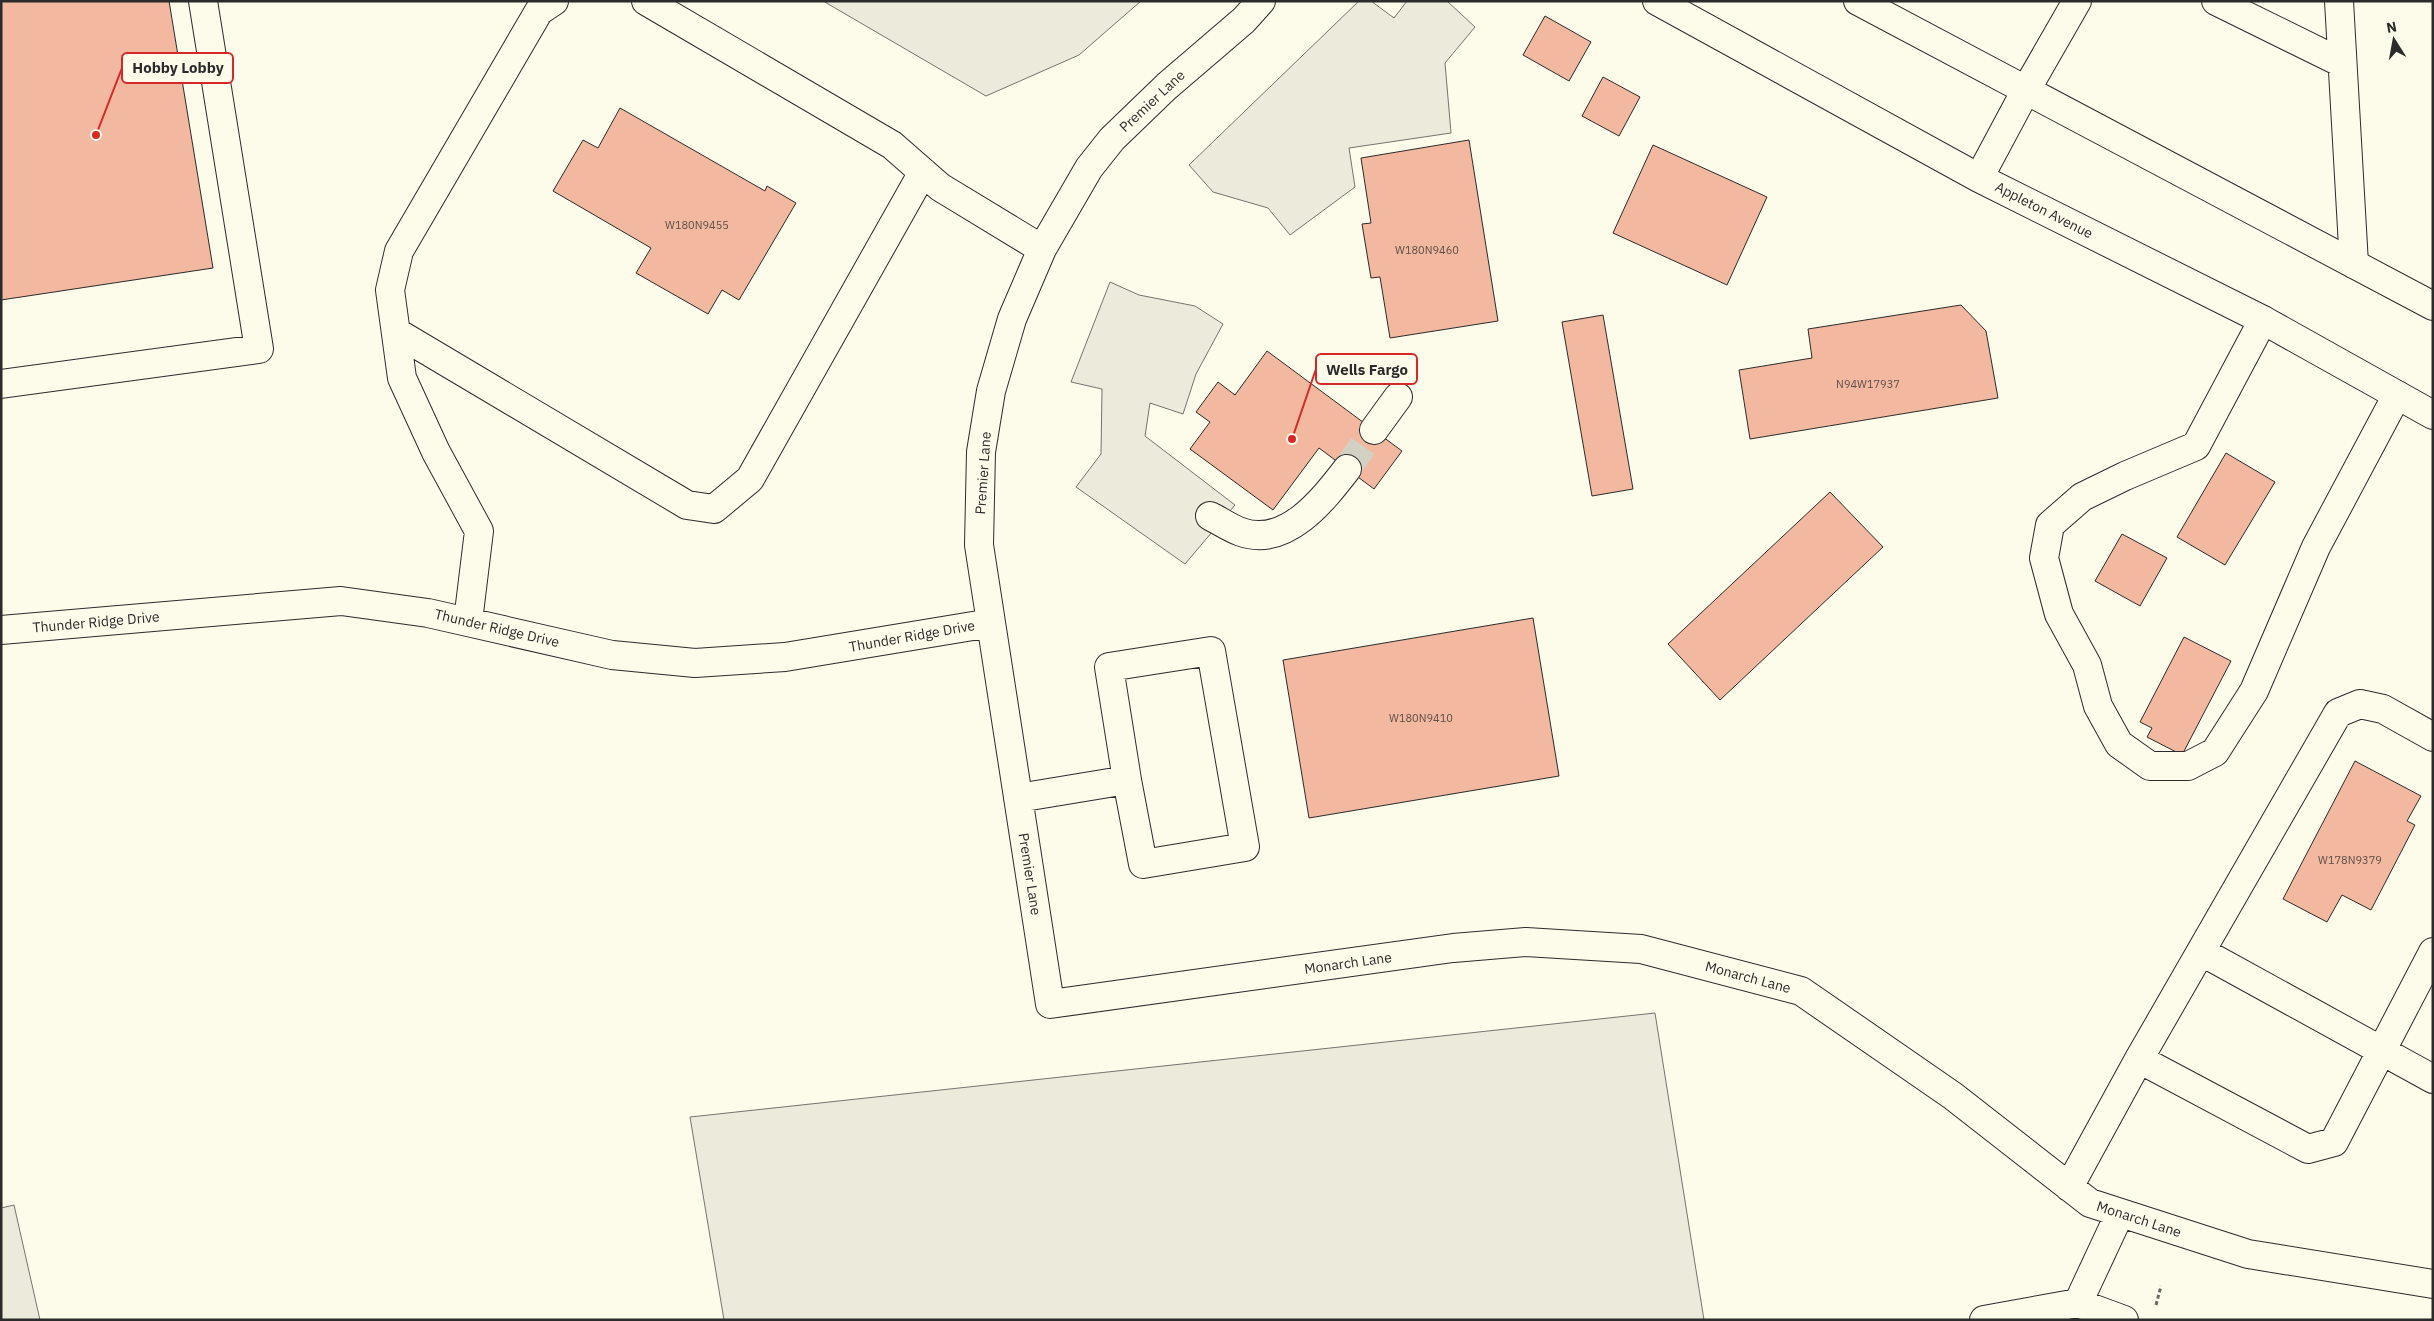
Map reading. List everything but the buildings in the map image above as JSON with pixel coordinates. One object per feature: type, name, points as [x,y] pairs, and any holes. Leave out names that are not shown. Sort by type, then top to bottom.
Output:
[{"type":"street","points":[[1,384],[258,349],[203,1]]},
{"type":"street","points":[[468,621],[479,531],[436,452],[402,378],[390,290],[399,251],[539,11],[554,1]]},
{"type":"street","points":[[646,1],[892,144],[940,188],[1042,249]]},
{"type":"street","name":"Premier Lane","points":[[1050,1004],[979,545],[981,452],[991,390],[1012,318],[1042,249],[1089,168],[1112,139],[1167,86],[1244,20],[1261,1]]},
{"type":"street","name":"Appleton Avenue","points":[[1657,1],[1979,178],[2263,320],[2433,415]]},
{"type":"street","points":[[1858,1],[2433,306]]},
{"type":"street","points":[[1979,178],[2026,90],[2078,1]]},
{"type":"street","points":[[2216,1],[2342,63]]},
{"type":"street","points":[[2339,1],[2354,264]]},
{"type":"street","points":[[396,332],[687,505],[714,509],[750,479],[923,172]]},
{"type":"street","points":[[2263,320],[2196,446],[2125,476],[2082,497],[2050,525],[2044,558],[2059,614],[2087,665],[2098,706],[2119,744],[2150,766],[2188,766],[2214,752],[2254,690],[2316,547],[2396,395]]},
{"type":"street","points":[[1374,430],[1398,397]]},
{"type":"street","points":[[1210,516],[1242,532],[1264,536],[1290,528],[1325,497],[1347,469]]},
{"type":"street","name":"Thunder Ridge Drive","points":[[1,630],[341,601],[428,613],[612,655],[695,663],[784,657],[991,623]]},
{"type":"street","points":[[1211,651],[1245,847],[1143,864],[1127,780],[1108,667],[1211,651]]},
{"type":"street","points":[[2069,1187],[2139,1059],[2338,713],[2360,704],[2383,709],[2433,737]]},
{"type":"street","points":[[1018,798],[1127,780]]},
{"type":"street","name":"Monarch Lane","points":[[1050,1004],[1453,948],[1526,942],[1641,949],[1800,991],[1953,1096],[2090,1203],[2248,1254],[2433,1284]]},
{"type":"street","points":[[2202,952],[2433,1079]]},
{"type":"street","points":[[2139,1059],[2308,1149],[2334,1142],[2433,952]]},
{"type":"street","points":[[2078,1303],[2120,1213]]},
{"type":"street","points":[[1984,1320],[2078,1303],[2124,1320]]},
{"type":"shaded area","points":[[823,1],[1141,1],[1079,55],[986,96]]},
{"type":"shaded area","points":[[1359,1],[1371,1],[1394,18],[1407,1],[1447,1],[1475,27],[1445,63],[1451,133],[1349,148],[1355,187],[1290,235],[1268,208],[1213,192],[1189,165]]},
{"type":"shaded area","points":[[1110,282],[1139,295],[1195,306],[1223,324],[1196,374],[1183,414],[1150,403],[1145,436],[1235,505],[1185,564],[1076,487],[1101,454],[1102,389],[1071,382]]},
{"type":"shaded area","points":[[1655,1013],[1704,1320],[724,1320],[690,1117]]},
{"type":"shaded area","points":[[14,1205],[40,1320],[1,1320],[1,1208]]},
{"type":"tunnel","points":[[1347,469],[1374,430]]},
{"type":"place","name":"Hobby Lobby","points":[[96,135]]},
{"type":"place","name":"Wells Fargo","points":[[1292,439]]}]
